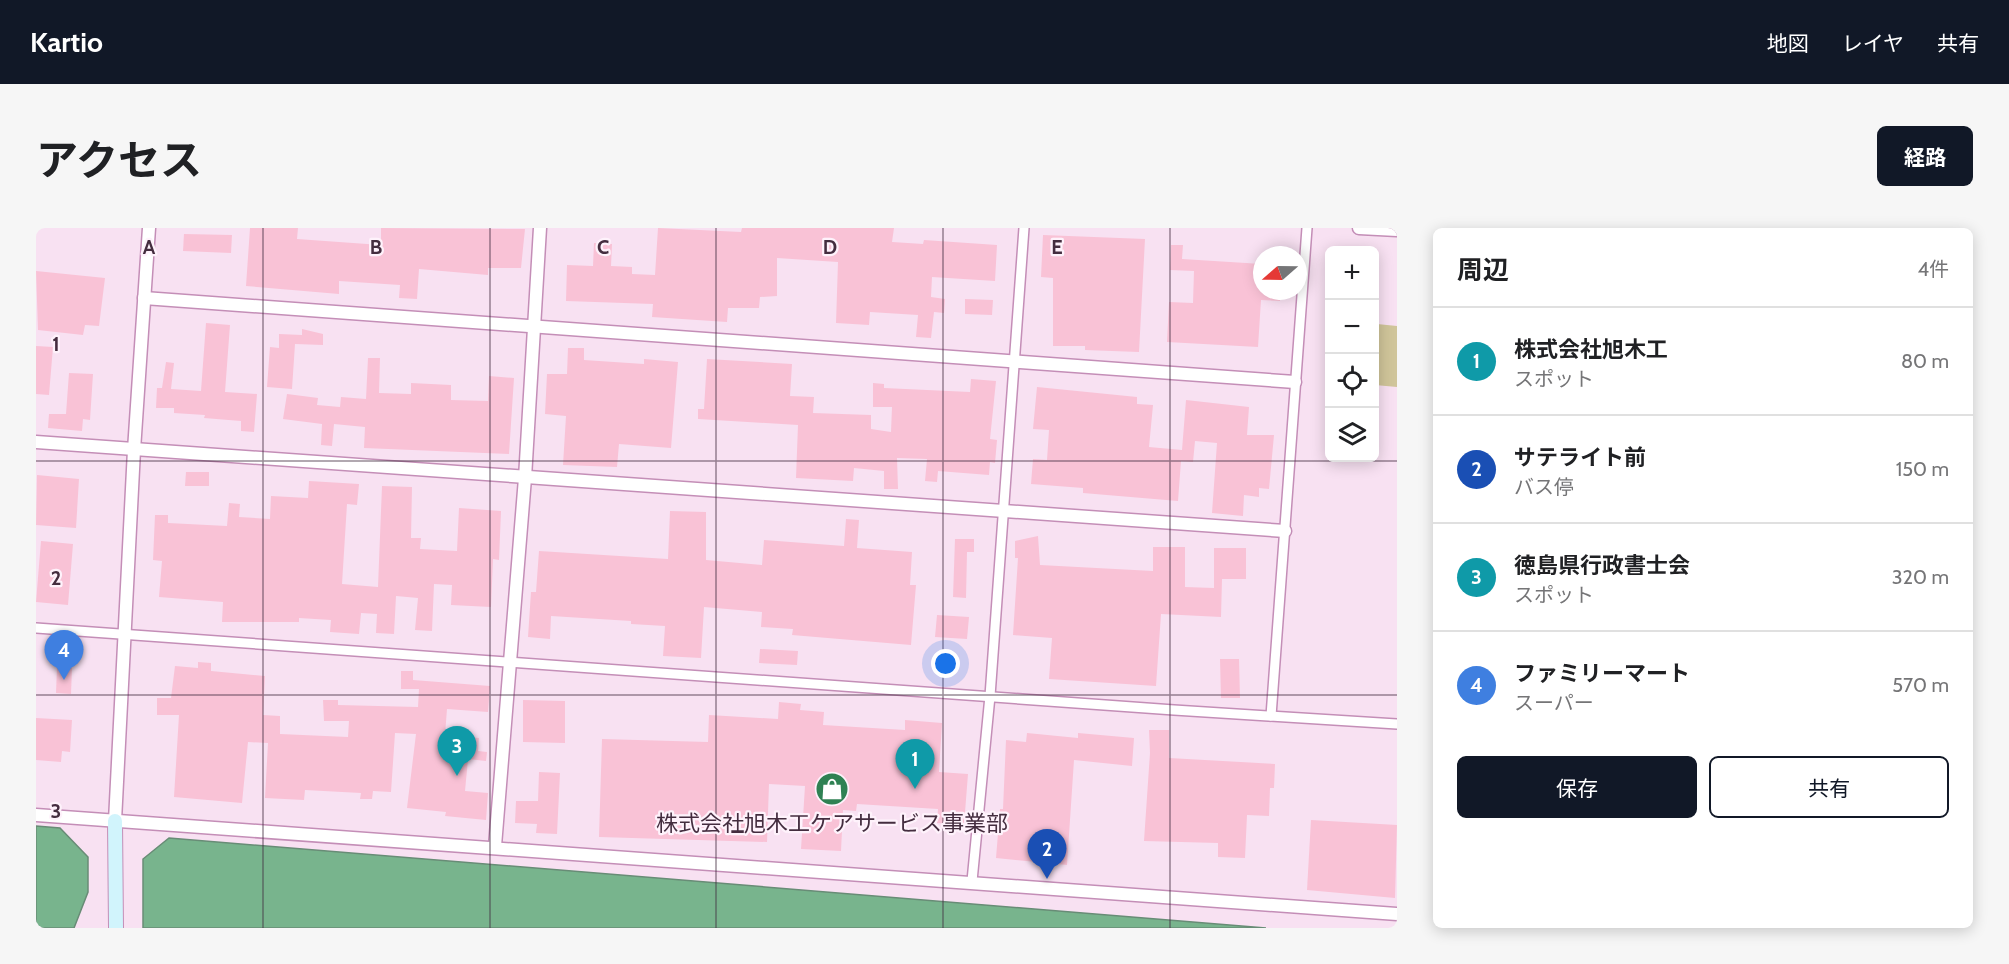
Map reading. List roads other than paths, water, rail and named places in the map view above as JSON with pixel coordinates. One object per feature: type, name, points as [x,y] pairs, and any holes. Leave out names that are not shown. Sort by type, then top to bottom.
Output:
[{"type":"main road","points":[[116,926],[121,821]]},
{"type":"street","points":[[121,821],[124,636],[149,228]]},
{"type":"street","points":[[495,846],[508,661],[525,478],[532,327],[540,228]]},
{"type":"street","points":[[972,881],[990,696],[1024,228]]},
{"type":"street","points":[[1271,716],[1307,228]]},
{"type":"street","points":[[1359,228],[1395,229]]},
{"type":"street","points":[[144,298],[1295,382]]},
{"type":"street","points":[[36,442],[1285,531]]},
{"type":"street","points":[[36,628],[1397,724]]},
{"type":"street","points":[[36,815],[1397,914]]},
{"type":"street","points":[[121,821],[495,846],[1397,914]]},
{"type":"place","name":"ファミリーマート","points":[[64,680]]},
{"type":"place","name":"徳島県行政書士会","points":[[457,776]]},
{"type":"place","name":"株式会社旭木工ケアサービス事業部","points":[[832,789]]},
{"type":"place","name":"株式会社旭木工","points":[[915,789]]},
{"type":"place","name":"サテライト前","points":[[1047,879]]}]
